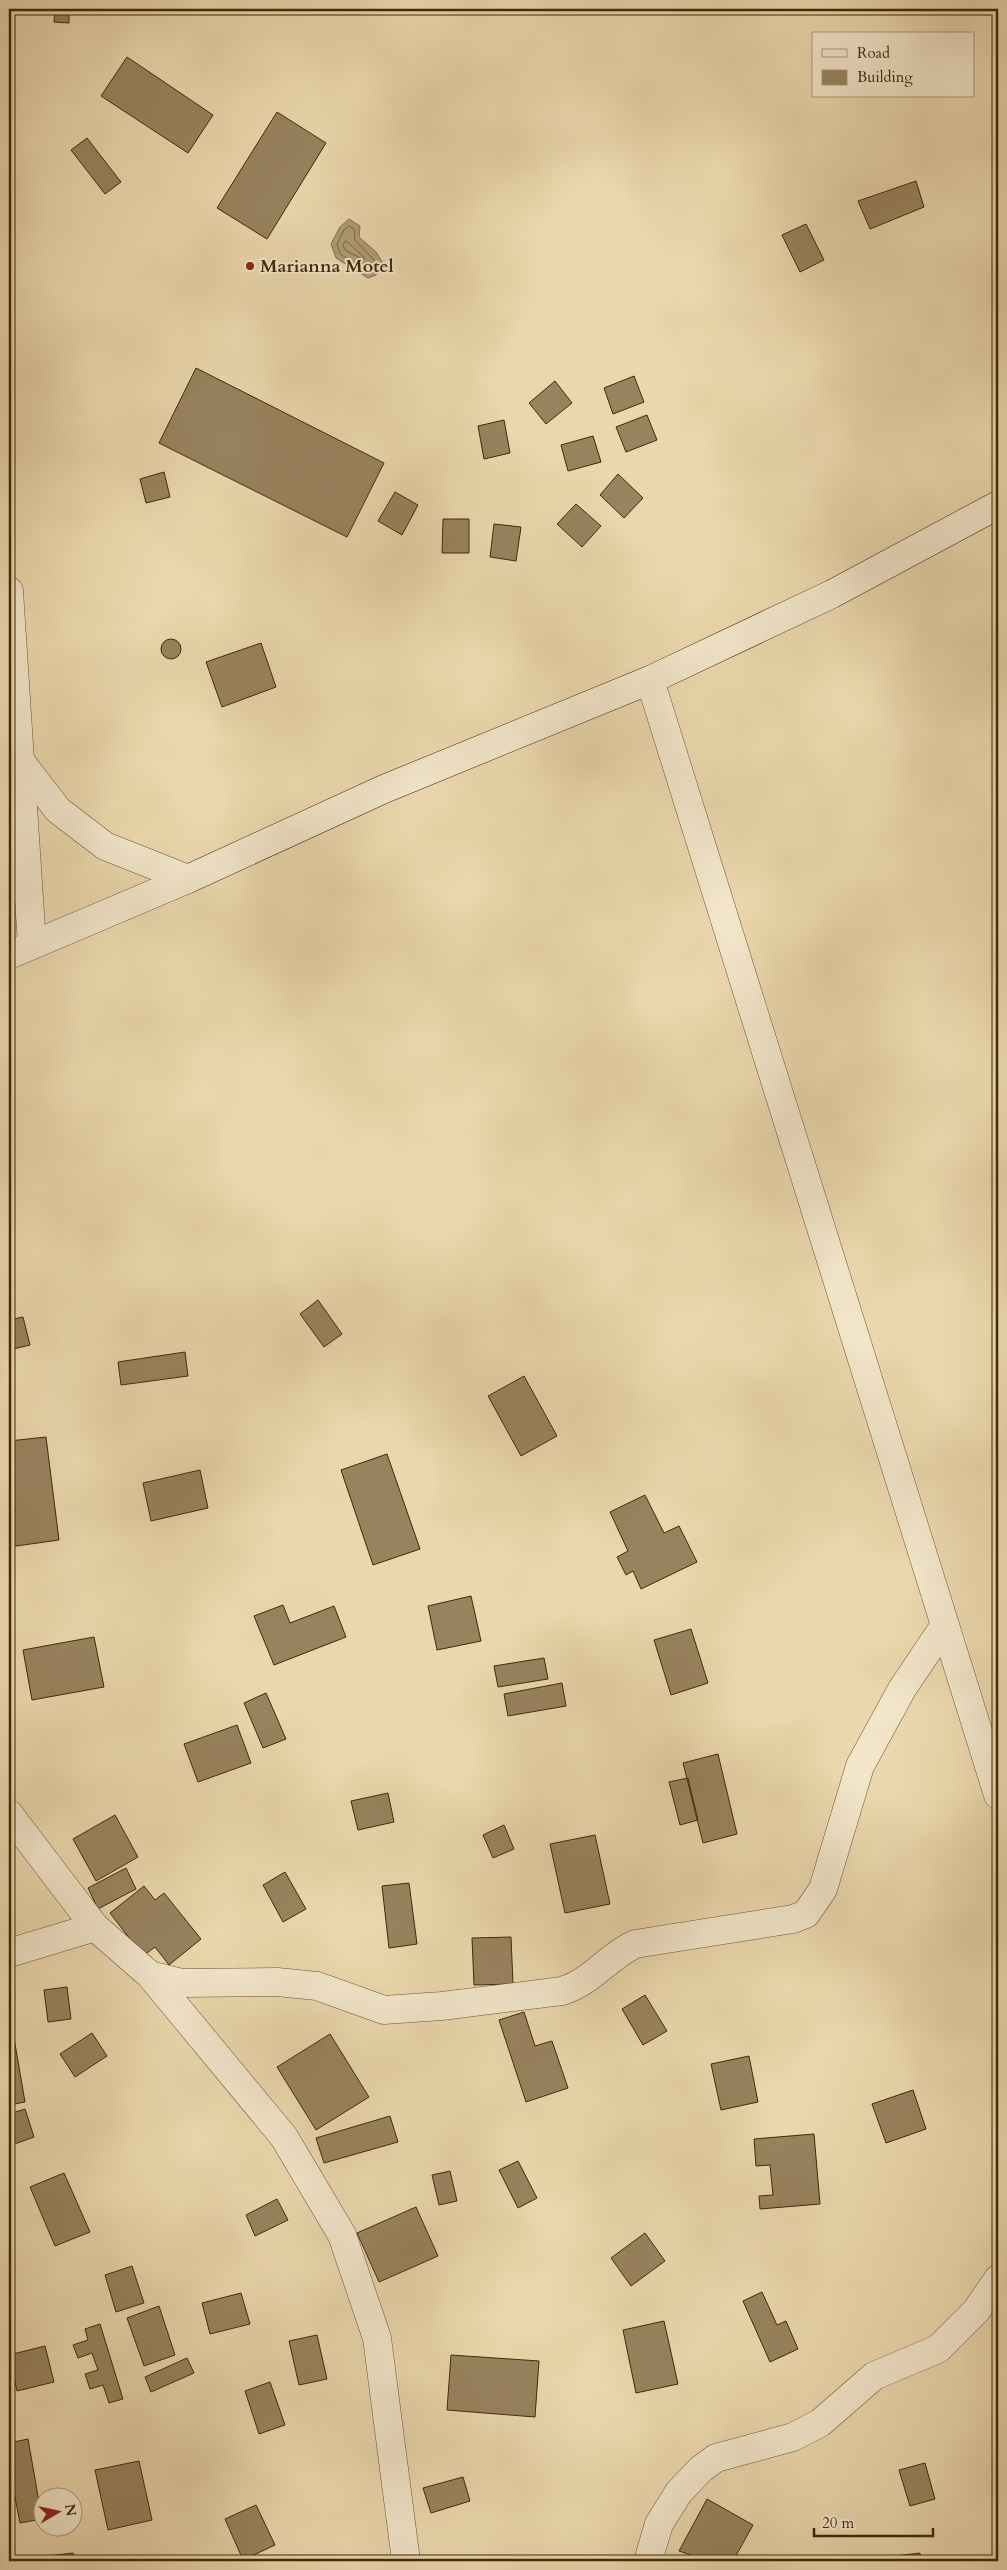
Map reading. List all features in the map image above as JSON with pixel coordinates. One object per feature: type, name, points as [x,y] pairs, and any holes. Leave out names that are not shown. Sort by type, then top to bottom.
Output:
[{"type":"street","points":[[9,591],[20,950],[188,878],[384,789],[650,680],[832,594],[998,505]]},
{"type":"street","points":[[650,680],[998,1795]]},
{"type":"street","points":[[13,769],[58,810],[105,846],[188,878]]},
{"type":"street","points":[[150,1975],[182,1983],[277,1982],[317,1986],[384,2010],[442,2006],[562,1991],[578,1986],[622,1950],[635,1944],[793,1918],[806,1914],[823,1889],[860,1766],[902,1689],[945,1625]]},
{"type":"street","points":[[9,1814],[95,1926],[150,1975],[284,2137],[342,2235],[377,2338],[406,2561]]},
{"type":"street","points":[[9,1953],[95,1926]]},
{"type":"street","points":[[648,2561],[658,2524],[679,2492],[701,2469],[716,2458],[793,2437],[820,2423],[874,2376],[938,2349],[976,2310],[998,2278]]},
{"type":"water","points":[[349,219],[360,226],[359,237],[376,252],[383,263],[376,275],[368,278],[336,258],[331,244],[340,227]]},
{"type":"building","points":[[55,9],[69,9],[69,23],[54,22]]},
{"type":"building","points":[[127,57],[213,115],[188,153],[101,96]]},
{"type":"building","name":"Marianna Motel","points":[[277,112],[326,143],[267,239],[217,208]]},
{"type":"building","points":[[87,138],[121,182],[105,194],[71,150]]},
{"type":"building","points":[[916,181],[924,207],[870,229],[858,201]]},
{"type":"building","points":[[806,224],[824,260],[800,272],[782,235]]},
{"type":"building","points":[[196,368],[384,463],[347,537],[159,443]]},
{"type":"building","points":[[634,376],[644,402],[613,414],[604,388]]},
{"type":"building","points":[[555,381],[572,403],[546,424],[529,403]]},
{"type":"building","points":[[647,415],[657,440],[626,452],[616,427]]},
{"type":"building","points":[[504,420],[510,453],[484,459],[478,426]]},
{"type":"building","points":[[593,436],[601,462],[568,471],[561,445]]},
{"type":"building","points":[[164,472],[170,497],[146,503],[140,479]]},
{"type":"building","points":[[618,474],[643,498],[624,518],[600,495]]},
{"type":"building","points":[[395,492],[418,505],[402,535],[378,521]]},
{"type":"building","points":[[576,504],[601,526],[582,547],[557,524]]},
{"type":"building","points":[[443,519],[469,519],[469,553],[442,553]]},
{"type":"building","points":[[494,524],[521,527],[516,561],[490,557]]},
{"type":"building","points":[[171,639],[178,642],[181,649],[178,656],[171,659],[164,656],[161,649],[164,642]]},
{"type":"building","points":[[261,643],[276,687],[222,707],[206,662]]},
{"type":"building","points":[[318,1300],[342,1334],[324,1347],[300,1314]]},
{"type":"building","points":[[23,1317],[30,1345],[9,1350],[9,1320]]},
{"type":"building","points":[[185,1352],[188,1376],[121,1385],[118,1362]]},
{"type":"building","points":[[524,1376],[557,1436],[521,1456],[488,1396]]},
{"type":"building","points":[[46,1437],[59,1540],[9,1547],[9,1512],[15,1512],[9,1441]]},
{"type":"building","points":[[387,1454],[420,1549],[373,1565],[341,1470]]},
{"type":"building","points":[[200,1470],[208,1508],[151,1521],[143,1483]]},
{"type":"building","points":[[645,1495],[664,1533],[679,1526],[697,1562],[641,1589],[633,1571],[626,1575],[617,1557],[628,1551],[610,1512]]},
{"type":"building","points":[[471,1596],[481,1641],[437,1650],[428,1606]]},
{"type":"building","points":[[283,1605],[290,1623],[334,1606],[346,1637],[274,1665],[254,1616]]},
{"type":"building","points":[[691,1629],[708,1683],[671,1695],[654,1640]]},
{"type":"building","points":[[94,1637],[104,1687],[32,1700],[23,1650]]},
{"type":"building","points":[[544,1658],[548,1679],[498,1687],[494,1666]]},
{"type":"building","points":[[562,1683],[566,1706],[508,1716],[504,1694]]},
{"type":"building","points":[[266,1693],[286,1739],[263,1748],[244,1703]]},
{"type":"building","points":[[237,1725],[251,1763],[198,1782],[184,1744]]},
{"type":"building","points":[[718,1754],[737,1834],[703,1843],[683,1763]]},
{"type":"building","points":[[688,1778],[698,1820],[680,1825],[669,1782]]},
{"type":"building","points":[[388,1793],[394,1822],[358,1830],[351,1801]]},
{"type":"building","points":[[115,1815],[138,1857],[96,1881],[73,1839]]},
{"type":"building","points":[[504,1825],[514,1849],[493,1858],[483,1835]]},
{"type":"building","points":[[595,1835],[610,1904],[565,1913],[550,1844]]},
{"type":"building","points":[[126,1868],[136,1889],[98,1909],[88,1888]]},
{"type":"building","points":[[285,1872],[306,1909],[283,1922],[263,1885]]},
{"type":"building","points":[[409,1883],[417,1944],[389,1948],[382,1886]]},
{"type":"building","points":[[144,1886],[155,1900],[164,1893],[201,1939],[169,1965],[155,1947],[143,1956],[110,1913]]},
{"type":"building","points":[[511,1937],[513,1984],[474,1985],[472,1938]]},
{"type":"building","points":[[67,1987],[71,2019],[48,2022],[44,1990]]},
{"type":"building","points":[[645,1995],[667,2031],[643,2045],[622,2009]]},
{"type":"building","points":[[524,2012],[535,2046],[552,2041],[568,2088],[526,2102],[499,2020]]},
{"type":"building","points":[[13,2032],[25,2102],[9,2105],[9,2033]]},
{"type":"building","points":[[92,2033],[107,2056],[75,2077],[60,2054]]},
{"type":"building","points":[[330,2034],[369,2097],[316,2130],[277,2067]]},
{"type":"building","points":[[749,2056],[758,2102],[721,2110],[711,2064]]},
{"type":"building","points":[[913,2090],[926,2129],[886,2143],[872,2104]]},
{"type":"building","points":[[25,2109],[34,2137],[9,2146],[9,2114]]},
{"type":"building","points":[[390,2116],[398,2142],[324,2163],[316,2138]]},
{"type":"building","points":[[814,2134],[820,2204],[760,2209],[759,2196],[773,2195],[770,2165],[756,2166],[754,2139]]},
{"type":"building","points":[[518,2161],[537,2198],[518,2208],[499,2170]]},
{"type":"building","points":[[450,2171],[457,2201],[439,2205],[432,2175]]},
{"type":"building","points":[[64,2173],[90,2232],[55,2246],[30,2187]]},
{"type":"building","points":[[277,2199],[288,2220],[255,2236],[246,2215]]},
{"type":"building","points":[[416,2207],[438,2256],[379,2282],[357,2233]]},
{"type":"building","points":[[645,2233],[665,2261],[631,2286],[611,2258]]},
{"type":"building","points":[[132,2266],[144,2303],[116,2312],[105,2275]]},
{"type":"building","points":[[762,2292],[777,2325],[786,2321],[798,2349],[770,2362],[743,2301]]},
{"type":"building","points":[[241,2293],[250,2324],[210,2334],[202,2303]]},
{"type":"building","points":[[159,2306],[175,2355],[144,2366],[127,2318]]},
{"type":"building","points":[[664,2321],[678,2384],[636,2393],[623,2330]]},
{"type":"building","points":[[100,2324],[123,2399],[109,2403],[103,2385],[90,2389],[85,2374],[98,2370],[92,2353],[78,2358],[73,2345],[88,2340],[85,2329]]},
{"type":"building","points":[[317,2335],[327,2379],[299,2385],[289,2341]]},
{"type":"building","points":[[45,2346],[54,2382],[17,2391],[9,2355]]},
{"type":"building","points":[[451,2355],[539,2361],[535,2417],[447,2410]]},
{"type":"building","points":[[187,2358],[194,2373],[151,2392],[145,2377]]},
{"type":"building","points":[[270,2382],[285,2425],[259,2434],[245,2391]]},
{"type":"building","points":[[28,2439],[37,2488],[32,2488],[32,2521],[20,2523],[9,2466],[9,2443]]},
{"type":"building","points":[[139,2461],[152,2520],[108,2530],[95,2470]]},
{"type":"building","points":[[925,2463],[935,2499],[910,2506],[899,2470]]},
{"type":"building","points":[[463,2477],[470,2501],[431,2513],[423,2488]]},
{"type":"building","points":[[707,2499],[753,2525],[733,2561],[708,2561],[679,2551]]},
{"type":"building","points":[[256,2505],[275,2545],[243,2560],[225,2519]]},
{"type":"building","points":[[73,2553],[74,2561],[31,2561],[31,2558]]},
{"type":"building","points":[[920,2553],[921,2561],[888,2561],[888,2557]]},
{"type":"building","points":[[564,2555],[566,2561],[549,2561]]},
{"type":"place","name":"Marianna Motel","points":[[250,266]]}]
